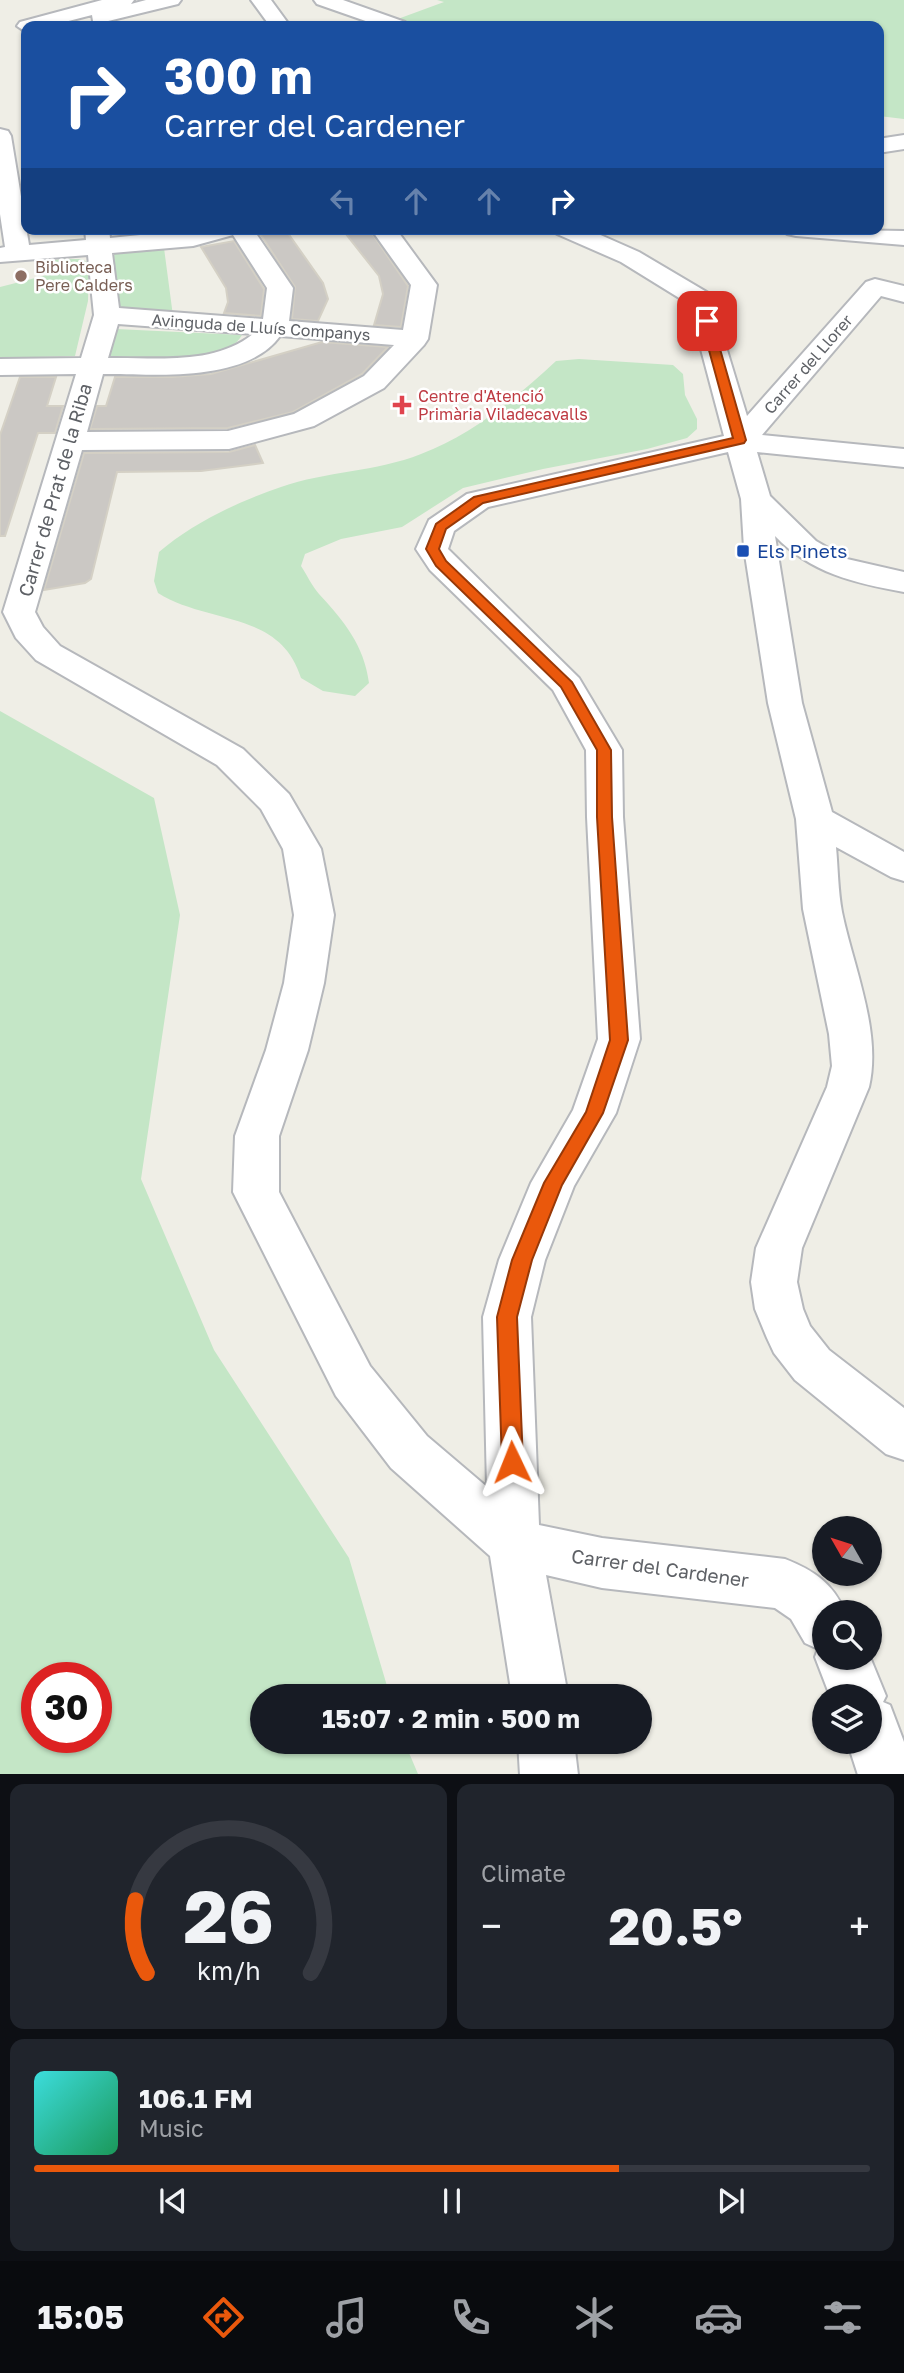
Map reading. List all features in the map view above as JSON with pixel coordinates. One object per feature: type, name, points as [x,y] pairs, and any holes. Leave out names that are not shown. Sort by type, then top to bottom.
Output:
[{"type":"street","points":[[49,21],[124,0]]},
{"type":"street","points":[[261,0],[276,21]]},
{"type":"street","points":[[324,0],[384,21]]},
{"type":"street","points":[[91,21],[101,16],[173,2]]},
{"type":"street","points":[[148,21],[143,17],[173,2]]},
{"type":"street","points":[[0,136],[9,253],[97,238],[193,239],[207,235]]},
{"type":"street","points":[[884,145],[904,142]]},
{"type":"street","points":[[0,366],[198,365],[218,361],[252,348],[273,327],[281,288],[244,235]]},
{"type":"street","points":[[70,441],[229,440],[304,420],[374,382],[415,339],[424,285],[387,235]]},
{"type":"street","points":[[580,235],[630,257],[701,300],[756,499],[760,548],[785,703],[815,819],[822,909],[850,1034],[853,1066],[848,1087],[779,1248],[774,1282],[779,1310],[791,1338],[812,1365],[904,1438]]},
{"type":"street","points":[[868,235],[904,238]]},
{"type":"street","name":"Carrer de Prat de la Riba","points":[[97,238],[107,316],[19,611],[28,631],[48,653],[230,757],[276,802],[302,849],[314,915],[304,983],[286,1050],[257,1136],[256,1192],[353,1381],[409,1452],[514,1544]]},
{"type":"street","name":"Carrer del Llorer","points":[[740,440],[875,287],[904,294]]},
{"type":"street","name":"Avinguda de Lluís Companys","points":[[107,316],[415,339]]},
{"type":"street","points":[[538,1684],[514,1544],[507,1317],[522,1260],[553,1183],[594,1113],[619,1040],[605,817],[604,750],[567,685],[450,572],[432,549],[440,527],[478,500],[740,440],[904,458]]},
{"type":"street","points":[[756,499],[796,542],[820,560],[854,574],[904,582]]},
{"type":"street","points":[[815,819],[904,867]]},
{"type":"street","name":"Carrer del Cardener","points":[[514,1544],[602,1563],[785,1584],[812,1604]]},
{"type":"street","points":[[547,1754],[549,1774]]},
{"type":"street","points":[[880,1754],[887,1774]]},
{"type":"green space","points":[[437,0],[904,0],[904,119],[884,117],[884,21],[395,20],[444,2]]},
{"type":"green space","points":[[164,248],[173,316],[116,311],[114,252]]},
{"type":"green space","points":[[81,259],[89,263],[88,301],[75,356],[0,358],[0,287],[55,273],[46,261]]},
{"type":"green space","points":[[116,329],[242,335],[232,346],[201,357],[161,361],[108,359]]},
{"type":"green space","points":[[579,359],[673,365],[683,374],[685,395],[697,419],[697,429],[687,438],[647,449],[463,488],[402,527],[341,539],[305,554],[301,566],[316,591],[352,634],[363,657],[369,683],[355,696],[323,691],[301,678],[291,656],[277,641],[260,630],[178,603],[158,593],[154,581],[159,552],[201,522],[281,487],[404,460],[440,446],[493,414],[556,361]]},
{"type":"green space","points":[[0,711],[154,798],[180,915],[141,1179],[214,1350],[349,1558],[386,1684],[250,1684],[250,1754],[410,1754],[418,1774],[0,1774]]},
{"type":"building","points":[[261,235],[289,235],[323,283],[328,299],[318,321],[292,319],[295,287]]},
{"type":"building","points":[[347,235],[373,235],[408,286],[401,327],[374,325],[383,294],[379,276]]},
{"type":"building","points":[[234,241],[264,289],[261,316],[224,313],[228,302],[226,288],[201,247]]},
{"type":"building","points":[[322,342],[388,347],[362,374],[293,412],[228,428],[90,429],[97,406],[106,406],[115,377],[211,374]]},
{"type":"building","points":[[20,377],[56,377],[47,406],[63,406],[55,433],[38,433],[5,536],[0,536],[0,435]]},
{"type":"building","points":[[255,445],[263,463],[201,471],[117,472],[91,579],[85,583],[44,590],[84,453],[229,452]]},
{"type":"place","name":"Biblioteca Pere Calders","points":[[21,276]]},
{"type":"place","name":"Centre d'Atenció Primària Viladecavalls","points":[[402,405]]},
{"type":"place","name":"Els Pinets","points":[[743,551]]},
{"type":"route","points":[[512,1462],[507,1317],[522,1260],[553,1183],[594,1113],[619,1040],[605,817],[604,750],[567,685],[505,628],[441,563],[432,549],[440,527],[478,500],[740,440],[707,321]]}]
